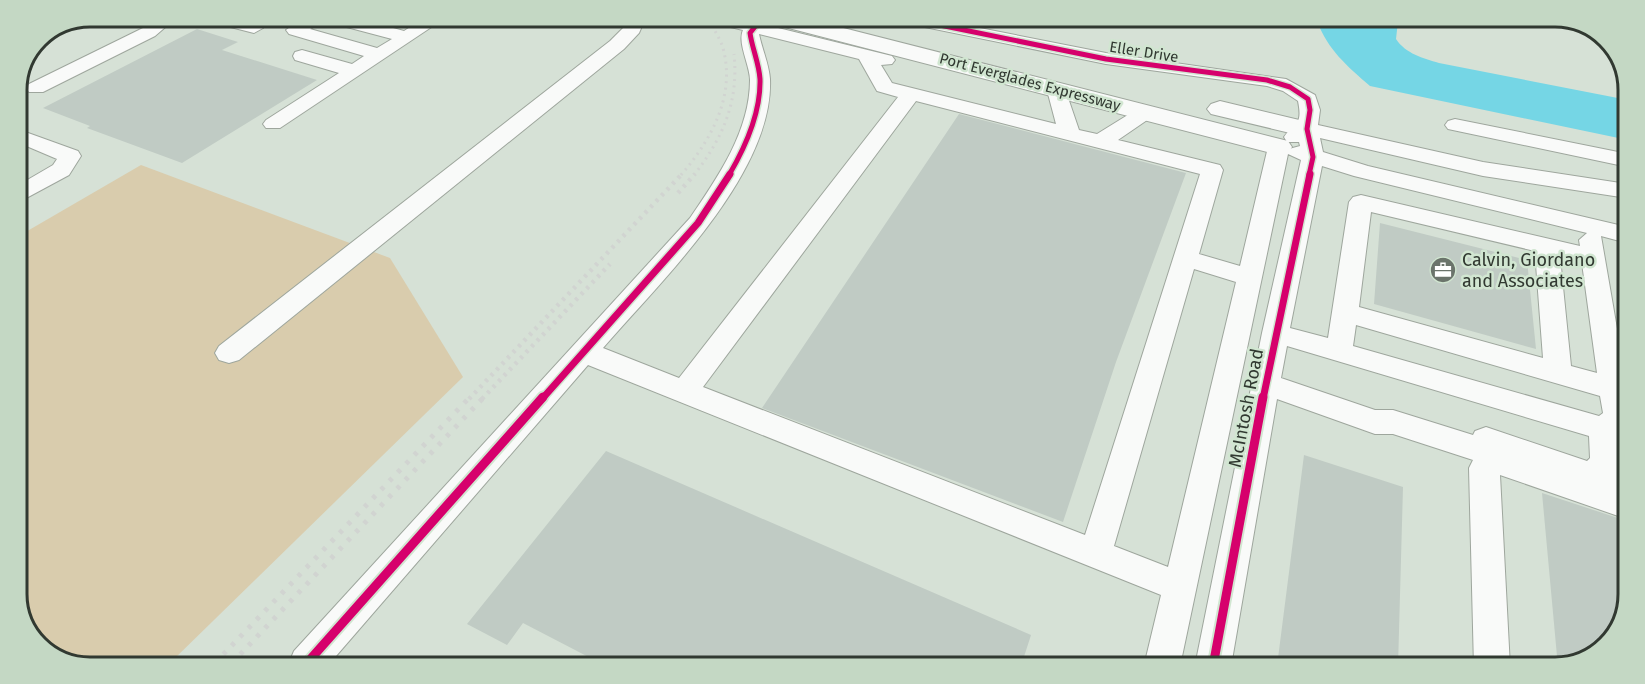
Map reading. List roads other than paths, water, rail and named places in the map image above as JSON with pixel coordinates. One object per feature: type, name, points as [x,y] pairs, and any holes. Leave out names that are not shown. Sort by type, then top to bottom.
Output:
[{"type":"highway","name":"Port Everglades Expressway","points":[[824,27],[905,42],[1307,129]]},
{"type":"highway","name":"Port Everglades Expressway","points":[[856,27],[1057,90],[1279,147]]},
{"type":"street","points":[[36,88],[155,27]]},
{"type":"street","points":[[300,27],[295,30],[379,55]]},
{"type":"street","points":[[368,27],[407,37]]},
{"type":"street","points":[[273,124],[422,27]]},
{"type":"street","points":[[229,353],[617,45],[634,27]]},
{"type":"street","points":[[312,657],[698,223],[734,166],[750,131],[758,103],[760,77],[750,37],[755,27]]},
{"type":"street","name":"Eller Drive","points":[[770,27],[867,56],[905,42],[1279,84],[1296,90],[1308,99],[1310,110],[1307,129],[1313,157]]},
{"type":"street","points":[[302,56],[354,71]]},
{"type":"street","points":[[867,56],[884,87],[1212,170],[1095,554]]},
{"type":"street","points":[[1057,90],[1068,133]]},
{"type":"street","points":[[684,392],[911,94]]},
{"type":"street","points":[[1101,141],[1146,112]]},
{"type":"street","points":[[1455,125],[1618,159]]},
{"type":"street","points":[[1279,147],[1307,129],[1512,174],[1618,188]]},
{"type":"street","points":[[27,139],[70,156],[61,170],[27,189]]},
{"type":"street","points":[[1454,162],[1481,152],[1546,144]]},
{"type":"street","points":[[1279,147],[1590,227],[1618,231]]},
{"type":"street","name":"McIntosh Road","points":[[1164,657],[1279,147]]},
{"type":"street","name":"McIntosh Road","points":[[1215,657],[1275,333],[1296,245],[1313,157]]},
{"type":"street","points":[[1339,352],[1361,202],[1593,257]]},
{"type":"street","points":[[1590,227],[1618,418],[1604,429]]},
{"type":"street","points":[[1547,247],[1558,373]]},
{"type":"street","points":[[1185,258],[1248,277]]},
{"type":"street","points":[[1345,313],[1614,389]]},
{"type":"street","points":[[1275,333],[1604,429]]},
{"type":"street","points":[[584,352],[1179,587]]},
{"type":"street","points":[[1266,384],[1375,422],[1391,436],[1618,503]]},
{"type":"street","points":[[1340,410],[1396,412],[1618,484]]},
{"type":"street","points":[[1592,474],[1606,465],[1604,429]]},
{"type":"street","points":[[1492,657],[1499,468]]},
{"type":"water","points":[[1319,27],[1397,27],[1396,39],[1400,44],[1415,55],[1439,63],[1618,98],[1618,138],[1370,86],[1346,64]]},
{"type":"railway","points":[[681,175],[711,132],[723,100],[726,66],[723,48],[712,27]]},
{"type":"railway","points":[[694,175],[713,147],[727,118],[734,88],[734,54]]},
{"type":"railway","points":[[469,399],[682,174]]},
{"type":"railway","points":[[678,193],[695,174]]},
{"type":"railway","points":[[482,399],[610,264]]},
{"type":"railway","points":[[221,657],[470,397]]},
{"type":"railway","points":[[238,657],[484,397]]},
{"type":"place","name":"Calvin, Giordano and Associates","points":[[1443,270]]}]
